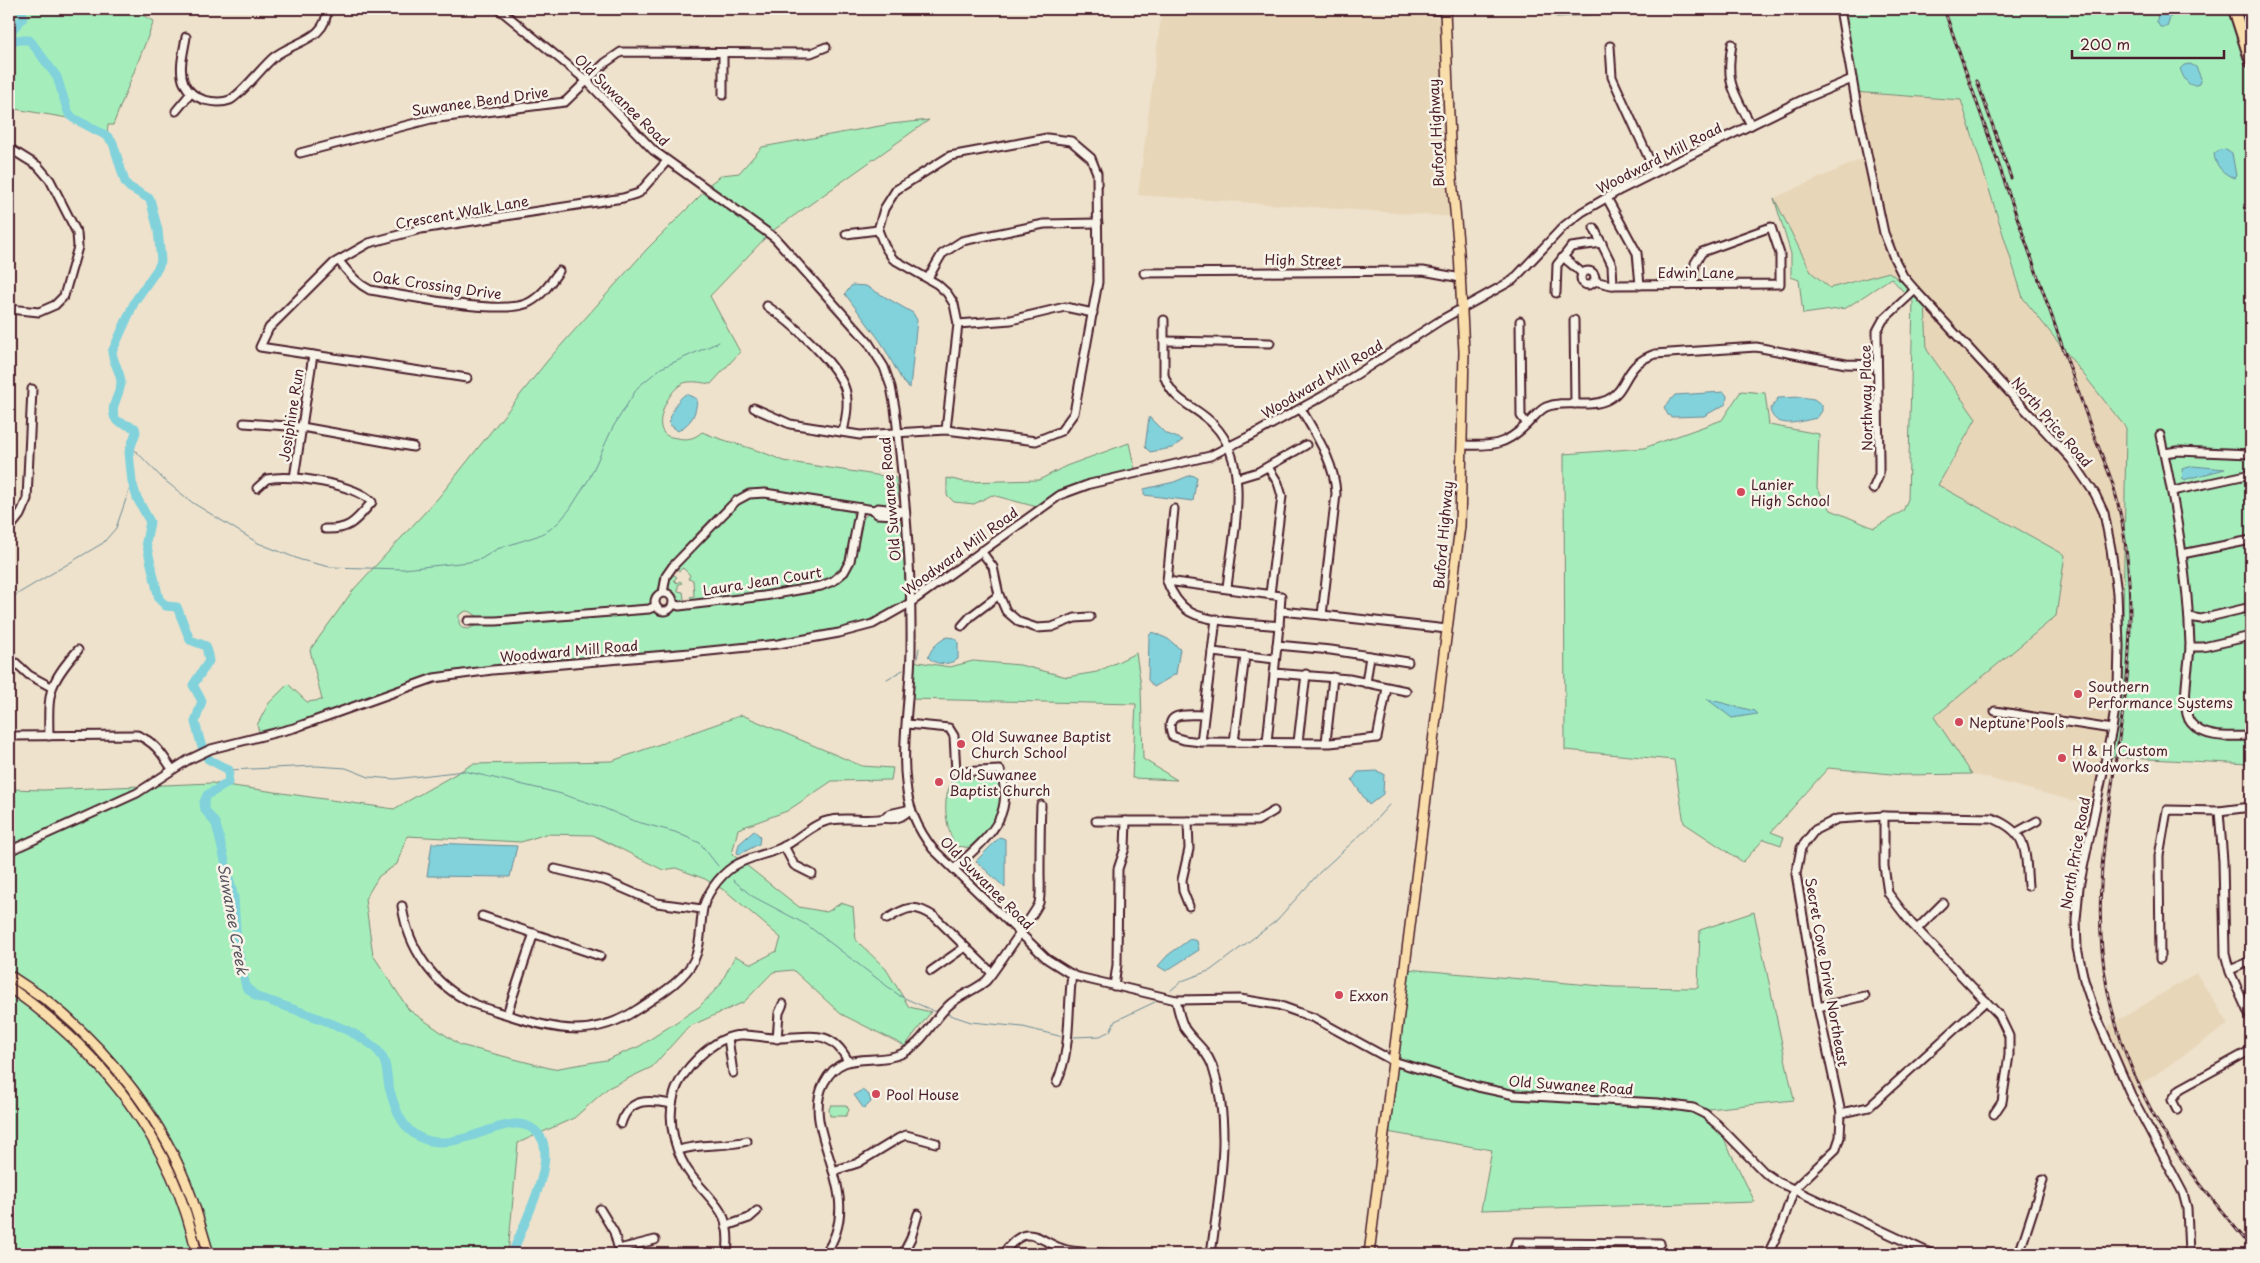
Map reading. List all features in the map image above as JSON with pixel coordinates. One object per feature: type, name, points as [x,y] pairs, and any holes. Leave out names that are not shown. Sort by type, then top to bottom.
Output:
[{"type":"highway","points":[[2234,9],[2251,62]]},
{"type":"main road","name":"Buford Highway","points":[[1369,1254],[1460,526],[1464,445],[1464,352],[1461,278],[1451,170],[1445,10]]},
{"type":"main road","points":[[9,975],[49,1003],[84,1034],[130,1085],[164,1138],[191,1195],[209,1254]]},
{"type":"main road","points":[[9,987],[43,1011],[88,1053],[123,1092],[162,1155],[191,1227],[197,1254]]},
{"type":"street","points":[[186,37],[182,72],[184,83],[191,93],[202,99],[215,102],[230,100],[261,67],[278,54],[313,37],[323,27],[327,9]]},
{"type":"street","name":"Old Suwanee Road","points":[[499,9],[586,81],[632,129],[667,161],[775,238],[868,342],[884,367],[891,387],[898,433],[905,511],[911,647],[906,783],[911,809],[927,842],[1047,959],[1072,974],[1176,1000],[1240,999],[1278,1005],[1314,1018],[1393,1061],[1478,1087],[1515,1096],[1658,1103],[1692,1108],[1705,1114],[1765,1173],[1794,1189],[1932,1254]]},
{"type":"street","points":[[1420,9],[1445,10]]},
{"type":"street","name":"North Price Road","points":[[1840,9],[1852,79],[1884,233],[1903,276],[2071,460],[2095,494],[2104,513],[2112,549],[2117,593],[2119,637],[2118,687],[2112,729],[2079,887],[2076,920],[2077,948],[2092,1005],[2131,1095],[2183,1193],[2187,1208],[2189,1254]]},
{"type":"street","points":[[1732,44],[1728,65],[1730,84],[1750,125]]},
{"type":"street","points":[[1610,46],[1612,77],[1655,172]]},
{"type":"street","name":"Suwanee Bend Drive","points":[[300,153],[431,118],[565,102],[605,63],[621,52],[811,53],[826,48]]},
{"type":"street","points":[[723,95],[724,53]]},
{"type":"street","name":"Woodward Mill Road","points":[[9,851],[137,793],[172,769],[211,749],[294,728],[408,686],[444,675],[778,644],[858,629],[888,617],[1060,495],[1073,489],[1210,456],[1301,409],[1462,308],[1513,280],[1564,226],[1582,212],[1655,172],[1750,125],[1852,79]]},
{"type":"street","points":[[176,111],[191,93]]},
{"type":"street","points":[[754,408],[790,424],[860,435],[946,430],[1036,442],[1062,431],[1074,413],[1098,282],[1097,173],[1091,158],[1071,141],[1047,138],[950,156],[896,190],[884,209],[878,230],[884,247],[893,259],[928,278],[947,293],[954,304],[958,324],[946,430]]},
{"type":"street","points":[[9,148],[38,166],[50,180],[77,234],[78,247],[64,296],[55,305],[39,312],[9,309]]},
{"type":"street","name":"Crescent Walk Lane","points":[[467,378],[260,347],[269,328],[321,276],[339,261],[369,243],[421,229],[623,198],[639,193],[667,161]]},
{"type":"street","points":[[1607,198],[1637,253],[1640,285]]},
{"type":"street","points":[[928,278],[942,254],[962,241],[1044,224],[1098,223]]},
{"type":"street","name":"Edwin Lane","points":[[1562,257],[1582,273],[1592,272],[1595,276],[1594,281],[1613,285],[1780,284],[1780,254],[1771,227],[1702,252],[1695,263],[1693,284]]},
{"type":"street","points":[[1594,228],[1612,264],[1613,285]]},
{"type":"street","points":[[846,234],[878,230]]},
{"type":"street","points":[[1556,293],[1555,272],[1557,265],[1571,247],[1602,243]]},
{"type":"street","name":"Oak Crossing Drive","points":[[339,261],[356,282],[370,290],[477,306],[509,308],[530,303],[546,289],[559,271]]},
{"type":"street","name":"High Street","points":[[1144,273],[1423,271],[1461,278]]},
{"type":"street","name":"Northway Place","points":[[1873,489],[1879,475],[1877,331],[1883,320],[1915,290]]},
{"type":"street","points":[[767,306],[799,332],[834,371],[844,386],[848,401],[843,432]]},
{"type":"street","points":[[958,324],[1011,320],[1065,307],[1093,313]]},
{"type":"street","points":[[1164,320],[1164,374],[1170,388],[1182,402],[1215,425],[1229,446],[1238,478],[1227,588]]},
{"type":"street","points":[[1574,320],[1575,404]]},
{"type":"street","points":[[1520,321],[1521,416],[1528,424]]},
{"type":"street","points":[[1164,341],[1270,343]]},
{"type":"street","points":[[1464,445],[1494,446],[1518,433],[1546,407],[1597,403],[1607,400],[1615,395],[1634,365],[1642,358],[1655,354],[1756,347],[1846,364],[1877,365]]},
{"type":"street","name":"Josiphine Run","points":[[294,478],[313,355]]},
{"type":"street","points":[[9,529],[20,515],[27,499],[32,389]]},
{"type":"street","points":[[1301,409],[1320,443],[1335,481],[1336,494],[1322,615]]},
{"type":"street","points":[[244,423],[302,427],[413,447]]},
{"type":"street","points":[[2160,435],[2172,491],[2182,554],[2188,617],[2190,647],[2185,711],[2190,723],[2204,734],[2251,736],[2251,722]]},
{"type":"street","points":[[1238,478],[1248,477],[1306,445]]},
{"type":"street","points":[[2164,453],[2178,451],[2251,454]]},
{"type":"street","points":[[1268,466],[1278,483],[1282,496],[1270,594]]},
{"type":"street","points":[[2172,491],[2251,474]]},
{"type":"street","points":[[257,488],[267,479],[294,478],[348,488],[365,494],[372,502],[356,521],[340,530],[325,529]]},
{"type":"street","points":[[656,606],[656,598],[663,593],[667,576],[673,566],[730,505],[745,495],[765,493],[874,510],[878,508],[905,511]]},
{"type":"street","name":"Laura Jean Court","points":[[468,620],[496,621],[648,609],[656,606],[660,610],[665,611],[673,604],[679,606],[750,598],[830,583],[842,575],[850,561],[860,508]]},
{"type":"street","points":[[1174,509],[1168,582],[1172,593],[1186,609],[1201,616],[1216,619],[1278,626]]},
{"type":"street","points":[[2182,554],[2251,540]]},
{"type":"street","points":[[981,551],[993,567],[999,595],[1006,611],[1019,622],[1037,628],[1052,627],[1075,618],[1090,617]]},
{"type":"street","points":[[1168,582],[1282,596],[1267,742]]},
{"type":"street","points":[[663,593],[671,597],[673,604]]},
{"type":"street","points":[[962,626],[971,616],[999,595]]},
{"type":"street","points":[[2188,617],[2201,619],[2251,608]]},
{"type":"street","points":[[1280,611],[1447,630]]},
{"type":"street","points":[[1201,742],[1216,619]]},
{"type":"street","points":[[2190,647],[2203,647],[2251,636]]},
{"type":"street","points":[[1277,645],[1331,650],[1408,662]]},
{"type":"street","points":[[49,736],[51,686],[62,668],[78,650]]},
{"type":"street","points":[[1212,652],[1275,659]]},
{"type":"street","points":[[1234,742],[1245,656]]},
{"type":"street","points":[[1366,683],[1370,656]]},
{"type":"street","points":[[16,663],[28,675],[51,686]]},
{"type":"street","points":[[1274,673],[1333,677],[1406,691]]},
{"type":"street","points":[[1298,742],[1306,674]]},
{"type":"street","points":[[1326,742],[1333,677]]},
{"type":"street","points":[[1204,715],[1179,715],[1171,720],[1169,727],[1172,736],[1201,742],[1326,742],[1377,738],[1387,688]]},
{"type":"street","points":[[1995,711],[2112,729]]},
{"type":"street","points":[[907,724],[949,728],[954,736],[956,772],[1000,770],[1004,783],[1002,815],[995,828],[954,869]]},
{"type":"street","points":[[9,736],[137,735],[148,740],[158,748],[172,769]]},
{"type":"street","points":[[825,1254],[836,1233],[840,1214],[840,1198],[819,1117],[818,1099],[828,1077],[848,1061],[890,1057],[907,1051],[917,1043],[948,1006],[983,983],[992,973],[1035,913],[1039,903],[1041,805]]},
{"type":"street","points":[[2160,959],[2159,856],[2167,810],[2219,810],[2251,807]]},
{"type":"street","points":[[402,906],[407,931],[432,974],[444,986],[465,1000],[540,1026],[570,1030],[596,1027],[625,1016],[680,977],[690,967],[699,947],[702,909],[708,896],[733,866],[784,846],[828,821],[885,818],[889,814],[911,809]]},
{"type":"street","points":[[2219,810],[2223,861],[2225,954],[2251,1019]]},
{"type":"street","points":[[1096,821],[1257,821],[1274,811]]},
{"type":"street","points":[[1884,816],[1884,866],[1888,893],[1917,929],[1999,1015],[2009,1036],[2009,1055],[2002,1102],[1994,1114]]},
{"type":"street","name":"Secret Cove Drive Northeast","points":[[1794,1189],[1836,1148],[1840,1138],[1841,1113],[1818,1007],[1796,874],[1801,848],[1815,830],[1838,819],[1884,816],[1992,818],[2008,824],[2018,832]]},
{"type":"street","points":[[1114,986],[1117,965],[1118,869],[1125,848],[1126,821]]},
{"type":"street","points":[[2028,886],[2026,854],[2018,832],[2037,821]]},
{"type":"street","points":[[1188,822],[1189,848],[1182,880],[1183,890],[1189,906]]},
{"type":"street","points":[[784,846],[794,865],[812,874]]},
{"type":"street","points":[[555,869],[602,880],[657,903],[702,909]]},
{"type":"street","points":[[1917,929],[1943,903]]},
{"type":"street","points":[[886,919],[907,908],[922,909],[935,917],[992,973]]},
{"type":"street","points":[[482,916],[600,956]]},
{"type":"street","points":[[507,1014],[534,934]]},
{"type":"street","points":[[930,970],[965,947]]},
{"type":"street","points":[[2230,970],[2251,960]]},
{"type":"street","points":[[1057,1082],[1068,1050],[1070,1029],[1068,1005],[1072,974]]},
{"type":"street","points":[[1818,1007],[1865,996]]},
{"type":"street","points":[[1176,1000],[1180,1017],[1186,1029],[1201,1044],[1211,1064],[1220,1101],[1223,1148],[1210,1254]]},
{"type":"street","points":[[1841,1113],[1870,1107],[1986,1001]]},
{"type":"street","points":[[777,1038],[779,1013],[783,1004]]},
{"type":"street","points":[[727,1254],[726,1226],[720,1208],[692,1176],[679,1150],[672,1127],[672,1104],[677,1087],[688,1068],[700,1057],[728,1038],[746,1035],[777,1038],[810,1034],[820,1036],[836,1045],[848,1061]]},
{"type":"street","points":[[728,1038],[733,1073]]},
{"type":"street","points":[[2176,1110],[2172,1100],[2180,1089],[2251,1050]]},
{"type":"street","points":[[620,1124],[627,1110],[640,1102],[649,1101],[672,1104]]},
{"type":"street","points":[[833,1171],[858,1163],[906,1135],[936,1143]]},
{"type":"street","points":[[679,1150],[699,1145],[734,1144],[747,1141]]},
{"type":"street","points":[[2019,1254],[2044,1180]]},
{"type":"street","points":[[1768,1254],[1781,1228],[1794,1189]]},
{"type":"street","points":[[600,1209],[614,1232],[619,1252],[655,1240]]},
{"type":"street","points":[[726,1226],[749,1218],[758,1211]]},
{"type":"street","points":[[903,1254],[911,1238],[918,1214]]},
{"type":"street","points":[[1003,1254],[1016,1240],[1026,1236],[1039,1236],[1066,1250],[1114,1254]]},
{"type":"street","points":[[1512,1254],[1516,1242],[1660,1242],[1651,1254]]},
{"type":"shaded area","points":[[1162,9],[1301,9],[1445,18],[1456,217],[1138,195]]},
{"type":"shaded area","points":[[1853,92],[1960,100],[2023,298],[2126,428],[2122,687],[2107,757],[2092,806],[1972,774],[1933,717],[2056,616],[2065,555],[1938,485],[1976,419],[1927,350],[1925,301],[1888,272],[1830,288],[1811,272],[1774,198],[1866,157]]},
{"type":"shaded area","points":[[2196,973],[2229,1024],[2129,1093],[2096,1034]]},
{"type":"green space","points":[[9,9],[130,9],[154,21],[113,125],[108,125],[107,136],[74,119],[9,108]]},
{"type":"green space","points":[[1542,9],[1679,9],[1557,17]]},
{"type":"green space","points":[[1840,9],[2251,9],[2251,764],[2107,757],[2122,687],[2126,428],[2023,298],[1961,100],[1853,92]]},
{"type":"green space","points":[[929,120],[771,232],[707,186],[722,175],[739,173],[762,147],[891,124]]},
{"type":"green space","points":[[704,192],[767,236],[710,296],[740,352],[711,384],[688,382],[676,388],[666,402],[663,411],[661,426],[663,432],[669,437],[684,439],[693,438],[702,432],[783,461],[896,478],[898,497],[895,505],[886,508],[756,489],[740,494],[730,501],[680,552],[667,568],[657,593],[649,605],[481,619],[466,611],[459,615],[459,623],[462,628],[468,629],[477,625],[654,611],[665,613],[678,608],[747,601],[826,588],[836,583],[848,569],[855,551],[860,521],[868,514],[896,517],[902,522],[906,596],[904,603],[877,617],[849,627],[820,635],[790,640],[450,672],[421,679],[316,718],[260,735],[257,725],[269,703],[288,684],[307,702],[322,700],[310,650],[354,589],[439,497],[548,360],[647,249]]},
{"type":"green space","points":[[1774,198],[1811,272],[1830,288],[1889,272],[1925,301],[1927,350],[1976,419],[1938,485],[2065,555],[2056,616],[1934,717],[1972,774],[1902,775],[1828,768],[1771,832],[1784,837],[1781,845],[1764,839],[1743,862],[1684,823],[1674,760],[1565,750],[1564,454],[1644,448],[1722,420],[1741,391],[1765,393],[1769,425],[1819,434],[1817,488],[1831,510],[1874,528],[1903,511],[1908,499],[1913,302],[1891,278],[1846,308],[1803,314],[1799,280],[1791,277],[1791,254]]},
{"type":"green space","points":[[1129,443],[1135,470],[1073,486],[1037,507],[992,495],[974,504],[954,502],[947,495],[947,478],[965,482],[1039,480],[1066,466]]},
{"type":"green space","points":[[758,495],[851,510],[855,518],[848,560],[835,577],[821,584],[752,595],[692,600],[690,597],[694,596],[693,580],[688,579],[690,575],[683,568],[679,571],[677,566],[736,504],[743,499]]},
{"type":"green space","points":[[674,575],[677,577],[674,580],[677,583],[680,581],[682,583],[678,585],[678,591],[683,592],[684,599],[682,602],[676,601],[667,589],[669,578]]},
{"type":"green space","points":[[1136,653],[1141,686],[1143,759],[1177,780],[1132,778],[1136,704],[908,699],[909,658],[918,662],[950,667],[973,661],[1020,665],[1067,677],[1097,672]]},
{"type":"green space","points":[[742,715],[862,766],[893,768],[891,780],[832,781],[787,811],[738,829],[732,854],[799,907],[827,912],[841,903],[853,907],[856,940],[886,969],[909,1007],[931,1012],[905,1046],[841,1014],[793,970],[773,972],[744,1002],[688,1027],[652,1067],[608,1088],[574,1118],[518,1143],[508,1254],[9,1254],[9,789],[44,790],[212,783],[394,809],[473,764],[612,761]],"holes":[[[546,834],[593,835],[663,870],[676,868],[705,879],[727,892],[781,938],[777,951],[752,964],[735,956],[720,985],[699,1007],[640,1046],[606,1060],[553,1069],[460,1045],[409,1010],[373,955],[365,899],[379,876],[397,864],[407,836],[521,842]]]},
{"type":"green space","points":[[997,772],[1003,784],[999,818],[974,848],[955,846],[949,829],[946,810],[946,801],[951,783],[956,775],[958,780],[973,780],[974,774]]},
{"type":"green space","points":[[1754,912],[1794,1100],[1709,1109],[1755,1202],[1481,1210],[1492,1150],[1387,1132],[1407,969],[1613,987],[1698,988],[1700,930]]},
{"type":"green space","points":[[831,1105],[846,1105],[849,1110],[846,1116],[830,1116],[829,1109]]},
{"type":"water","points":[[2158,9],[2173,9],[2167,27],[2160,27],[2157,22]]},
{"type":"water","points":[[2190,64],[2196,67],[2201,78],[2199,84],[2189,84],[2180,69],[2184,65]]},
{"type":"water","points":[[2226,149],[2232,153],[2236,176],[2234,178],[2220,169],[2216,162],[2214,154],[2219,150]]},
{"type":"water","points":[[852,285],[866,286],[913,313],[917,320],[910,388],[903,382],[881,342],[845,294]]},
{"type":"water","points":[[1724,392],[1727,396],[1726,404],[1704,416],[1672,417],[1668,415],[1664,407],[1675,395]]},
{"type":"water","points":[[686,394],[697,399],[696,409],[690,421],[678,431],[669,424],[677,403]]},
{"type":"water","points":[[1801,397],[1814,399],[1822,405],[1822,411],[1817,418],[1783,423],[1773,416],[1770,410],[1778,398]]},
{"type":"water","points":[[1149,417],[1165,433],[1183,440],[1172,448],[1150,452],[1145,447]]},
{"type":"water","points":[[2193,466],[2225,469],[2183,480],[2182,469]]},
{"type":"water","points":[[1191,475],[1197,477],[1193,501],[1144,495],[1144,489],[1174,482]]},
{"type":"water","points":[[1152,632],[1168,639],[1180,649],[1176,674],[1154,687],[1148,680],[1149,636]]},
{"type":"water","points":[[947,637],[954,638],[958,642],[958,659],[943,664],[931,660],[928,657],[931,650]]},
{"type":"water","points":[[1707,699],[1754,711],[1757,714],[1732,718]]},
{"type":"water","points":[[1377,771],[1384,774],[1383,794],[1369,805],[1352,780],[1358,772]]},
{"type":"water","points":[[754,831],[760,836],[759,844],[740,854],[737,853],[739,844]]},
{"type":"water","points":[[1000,837],[1005,839],[1005,888],[976,861]]},
{"type":"water","points":[[432,843],[517,846],[510,877],[427,876]]},
{"type":"water","points":[[1190,939],[1197,941],[1199,950],[1166,971],[1158,966],[1168,955]]},
{"type":"water","points":[[862,1090],[869,1095],[871,1102],[864,1109],[854,1095]]},
{"type":"waterway","name":"Suwanee Creek","points":[[22,9],[23,18],[12,30],[11,36],[15,40],[29,40],[32,43],[57,77],[68,112],[73,118],[107,136],[113,143],[125,182],[129,187],[150,199],[158,230],[161,261],[135,301],[112,352],[121,383],[113,412],[117,421],[135,428],[136,432],[129,452],[132,482],[137,498],[150,522],[146,542],[159,599],[166,606],[177,607],[190,640],[206,646],[209,661],[193,685],[202,701],[195,722],[201,744],[208,759],[229,770],[228,783],[207,795],[204,802],[205,810],[216,824],[234,898],[237,945],[246,987],[257,997],[329,1022],[369,1043],[384,1059],[391,1094],[399,1116],[407,1128],[419,1137],[435,1142],[452,1141],[501,1126],[516,1124],[529,1127],[540,1136],[544,1147],[541,1178],[530,1212],[512,1254]]},
{"type":"waterway","points":[[130,445],[163,479],[193,503],[258,543],[301,560],[330,567],[403,569],[469,562],[481,559],[497,549],[537,536],[559,522],[570,509],[589,479],[613,427],[638,387],[661,368],[719,342]]},
{"type":"waterway","points":[[9,599],[103,543],[116,528],[132,482]]},
{"type":"waterway","points":[[917,659],[919,648]]},
{"type":"waterway","points":[[887,679],[903,670]]},
{"type":"waterway","points":[[229,770],[316,766],[346,768],[369,777],[395,779],[464,771],[558,793],[599,806],[634,821],[675,832],[700,843],[718,866]]},
{"type":"waterway","points":[[1171,990],[1182,981],[1211,970],[1276,921],[1320,872],[1369,827],[1389,805]]},
{"type":"waterway","points":[[733,880],[752,896],[807,925],[900,996],[936,1012]]},
{"type":"waterway","points":[[1074,1037],[1100,1036],[1110,1031],[1115,1021],[1155,1002]]},
{"type":"waterway","points":[[947,1014],[971,1022],[1023,1027],[1063,1037]]},
{"type":"railway","points":[[1944,9],[2091,428],[2111,478],[2124,534],[2129,586],[2130,638],[2126,688],[2105,837],[2100,912],[2102,950],[2112,1008],[2133,1072],[2164,1133],[2194,1176],[2251,1247]]},
{"type":"railway","points":[[1977,81],[2011,178]]},
{"type":"place","name":"Lanier High School","points":[[1741,492]]},
{"type":"place","name":"Southern Performance Systems","points":[[2078,694]]},
{"type":"place","name":"Neptune Pools","points":[[1959,722]]},
{"type":"place","name":"Old Suwanee Baptist Church School","points":[[961,744]]},
{"type":"place","name":"H & H Custom Woodworks","points":[[2062,758]]},
{"type":"place","name":"Old Suwanee Baptist Church","points":[[939,782]]},
{"type":"place","name":"Exxon","points":[[1339,995]]},
{"type":"place","name":"Pool House","points":[[876,1094]]}]
